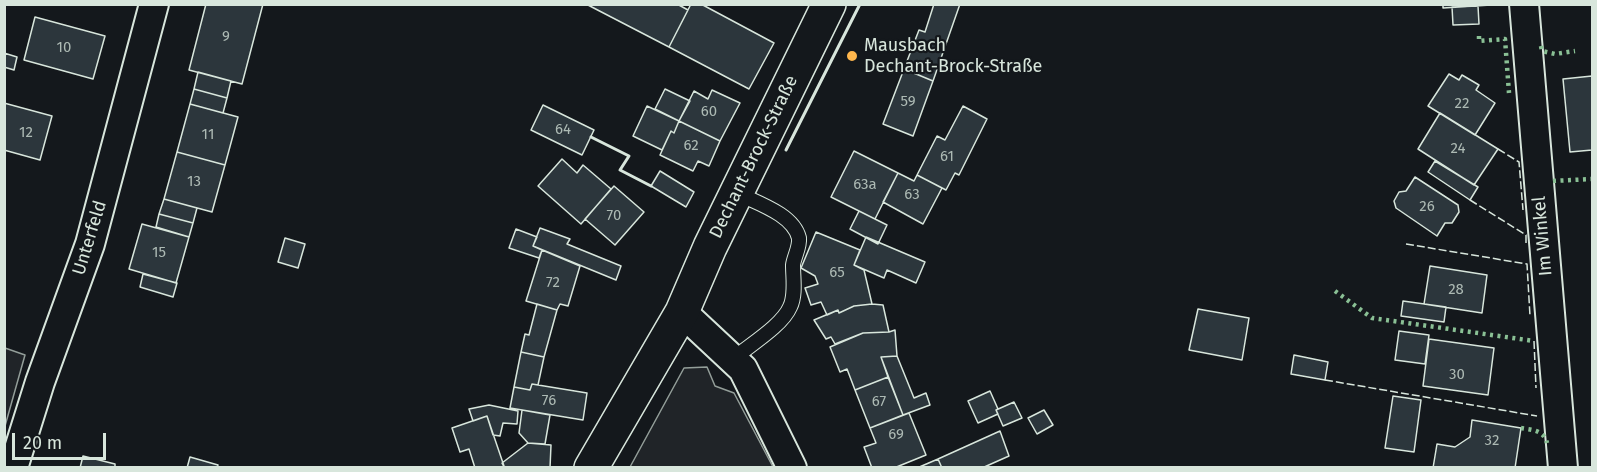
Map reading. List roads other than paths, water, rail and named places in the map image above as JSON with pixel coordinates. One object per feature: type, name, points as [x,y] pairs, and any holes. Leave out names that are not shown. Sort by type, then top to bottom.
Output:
[{"type":"street","name":"Unterfeld","points":[[13,468],[40,382],[90,244],[154,4]]},
{"type":"street","name":"Dechant-Brock-Straße","points":[[591,468],[682,312],[710,247],[830,4]]},
{"type":"street","name":"Im Winkel","points":[[1524,4],[1563,468]]},
{"type":"street","points":[[682,312],[743,369],[792,468]]},
{"type":"lane","points":[[732,360],[783,318],[791,306],[794,261],[800,241],[795,228],[782,216],[737,193]]},
{"type":"place","name":"Mausbach Dechant-Brock-Straße","points":[[852,56]]}]
